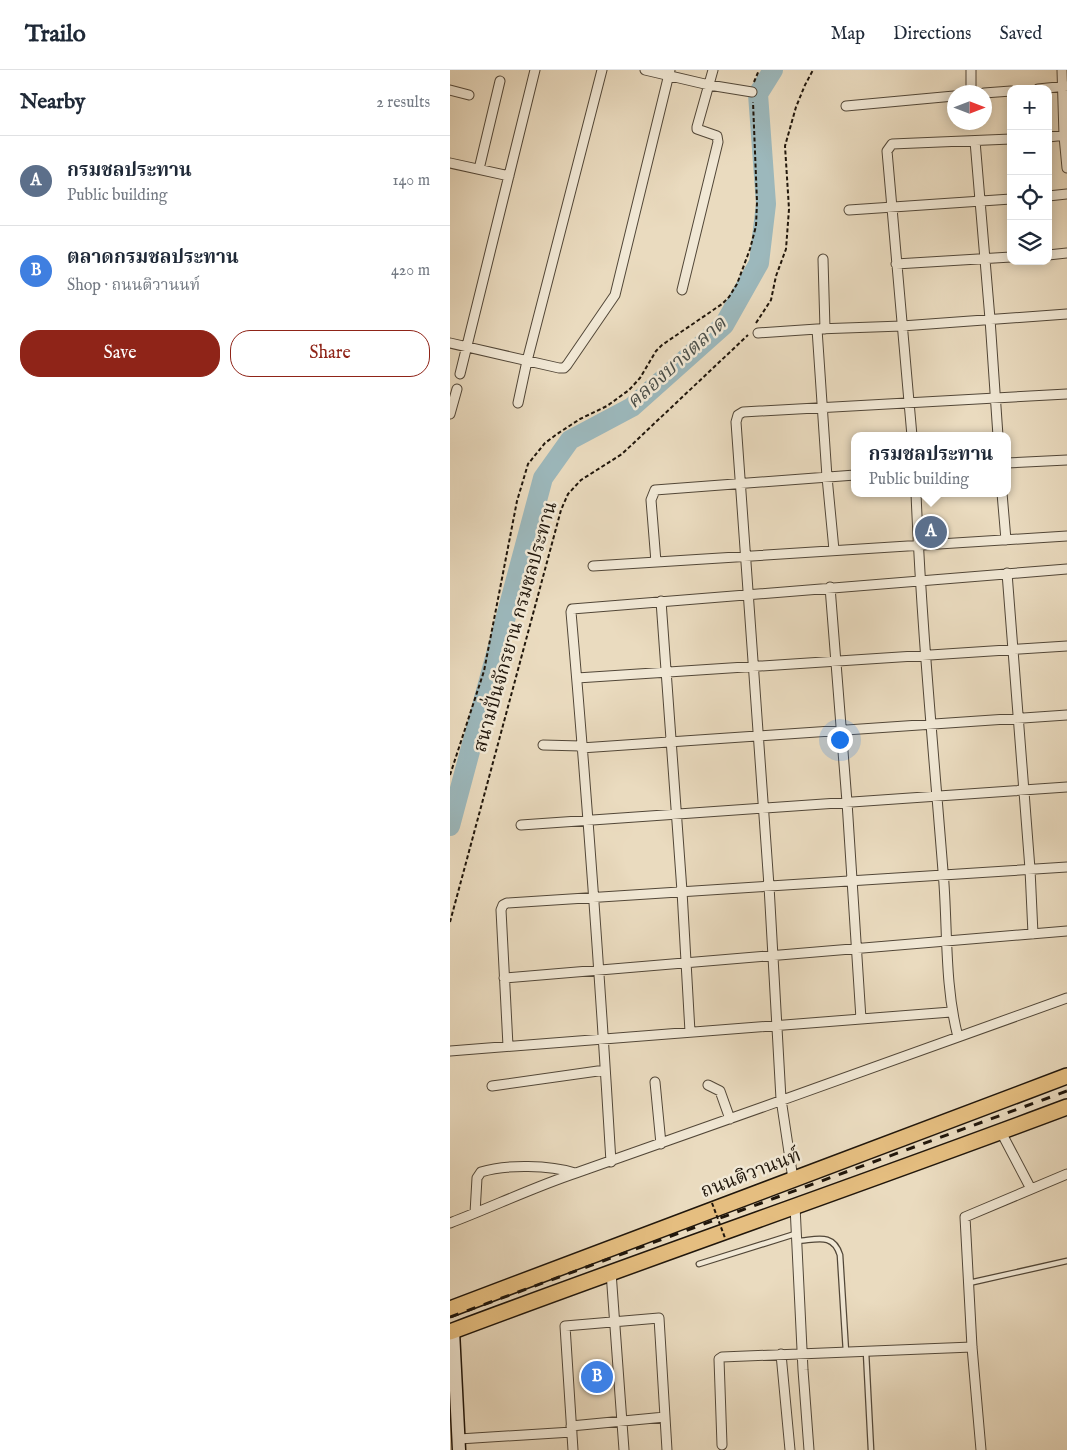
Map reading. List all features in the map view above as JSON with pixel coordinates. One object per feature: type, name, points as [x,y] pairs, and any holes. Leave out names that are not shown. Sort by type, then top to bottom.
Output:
[{"type":"main road","name":"ถนนติวานนท์","points":[[450,1309],[1067,1076]]},
{"type":"main road","points":[[452,1332],[1067,1107]]},
{"type":"main road","points":[[793,1179],[796,1206]]},
{"type":"street","points":[[460,374],[535,70]]},
{"type":"street","points":[[518,403],[527,361],[602,70]]},
{"type":"street","points":[[646,70],[670,73],[709,85],[752,92]]},
{"type":"street","points":[[682,290],[718,142],[717,136],[697,127],[713,70]]},
{"type":"street","points":[[971,70],[972,85]]},
{"type":"street","points":[[1062,70],[1065,86],[1067,168]]},
{"type":"street","points":[[450,343],[564,368],[615,295],[670,73]]},
{"type":"street","points":[[479,169],[500,81]]},
{"type":"street","points":[[1052,87],[1065,86]]},
{"type":"street","points":[[450,90],[469,95]]},
{"type":"street","points":[[992,92],[1007,91]]},
{"type":"street","points":[[846,106],[947,97]]},
{"type":"street","points":[[1052,137],[1066,136]]},
{"type":"street","points":[[912,432],[887,151],[892,144],[1007,139]]},
{"type":"street","points":[[975,141],[998,432]]},
{"type":"street","points":[[450,162],[509,176]]},
{"type":"street","points":[[1052,196],[1067,194]]},
{"type":"street","points":[[848,210],[1007,199]]},
{"type":"street","points":[[1052,255],[1067,254]]},
{"type":"street","points":[[896,264],[1007,257]]},
{"type":"street","points":[[823,259],[821,329],[822,407],[834,550]]},
{"type":"street","points":[[755,330],[902,326],[1067,314]]},
{"type":"street","points":[[450,414],[457,389]]},
{"type":"street","points":[[793,1179],[781,1099],[769,886],[742,482],[736,422],[738,415],[743,412],[1067,394]]},
{"type":"street","points":[[1011,463],[1067,460]]},
{"type":"street","points":[[656,562],[651,500],[655,490],[851,474]]},
{"type":"street","points":[[916,497],[918,545],[943,874],[946,941],[952,1012],[958,1037]]},
{"type":"street","points":[[1002,497],[1006,540]]},
{"type":"street","points":[[593,566],[1067,536]]},
{"type":"street","points":[[611,1162],[594,897],[581,747],[572,609],[1067,568]]},
{"type":"street","points":[[1007,573],[1030,869],[1033,934]]},
{"type":"street","points":[[830,587],[847,802],[861,1019]]},
{"type":"street","points":[[662,601],[690,1032]]},
{"type":"street","points":[[577,678],[1067,646]]},
{"type":"street","points":[[543,745],[581,747],[671,742],[1067,715]]},
{"type":"street","points":[[521,825],[1067,787]]},
{"type":"street","points":[[508,1046],[501,910],[503,905],[507,903],[1067,866]]},
{"type":"street","points":[[504,978],[1067,931]]},
{"type":"street","points":[[450,1223],[575,1173],[611,1162],[781,1099],[1067,998]]},
{"type":"street","points":[[450,1050],[952,1012]]},
{"type":"street","points":[[492,1086],[605,1070]]},
{"type":"street","points":[[655,1082],[661,1144]]},
{"type":"street","points":[[708,1085],[720,1091],[730,1119]]},
{"type":"street","points":[[1001,1132],[1031,1189]]},
{"type":"street","points":[[475,1213],[477,1178],[480,1172],[492,1168],[553,1167],[575,1173]]},
{"type":"street","points":[[981,1450],[972,1347],[965,1217],[1067,1174]]},
{"type":"street","points":[[796,1206],[802,1354],[809,1450]]},
{"type":"street","points":[[612,1272],[624,1450]]},
{"type":"street","points":[[573,1450],[565,1326],[659,1318],[666,1450]]},
{"type":"street","points":[[452,1332],[453,1386],[459,1444],[622,1421],[665,1417]]},
{"type":"street","points":[[722,1445],[719,1359],[727,1356],[972,1347]]},
{"type":"street","points":[[781,1354],[790,1450]]},
{"type":"lane","points":[[699,1264],[796,1237],[833,1241],[837,1245],[840,1254],[846,1353]]},
{"type":"lane","points":[[969,1283],[1067,1261]]},
{"type":"lane","points":[[866,1352],[871,1450]]},
{"type":"path","points":[[450,774],[484,671],[517,501],[528,464],[545,442],[580,419],[608,406],[629,390],[662,345],[722,304],[737,284],[750,249],[757,218],[752,92],[754,80],[759,70]]},
{"type":"path","name":"สนามปั่นจักรยาน กรมชลประทาน","points":[[450,922],[561,510],[568,494],[581,480],[622,454],[755,330],[771,300],[776,276],[786,249],[789,209],[785,146],[796,107],[813,70]]},
{"type":"path","points":[[712,1203],[725,1238]]},
{"type":"waterway","name":"คลองบางตลาด","points":[[450,826],[543,478],[570,440],[632,407],[724,325],[759,263],[766,204],[758,94],[773,70]]},
{"type":"railway","points":[[450,1317],[1067,1091]]},
{"type":"place","name":"กรมชลประทาน","points":[[931,532]]},
{"type":"place","name":"ตลาดกรมชลประทาน","points":[[597,1377]]}]
